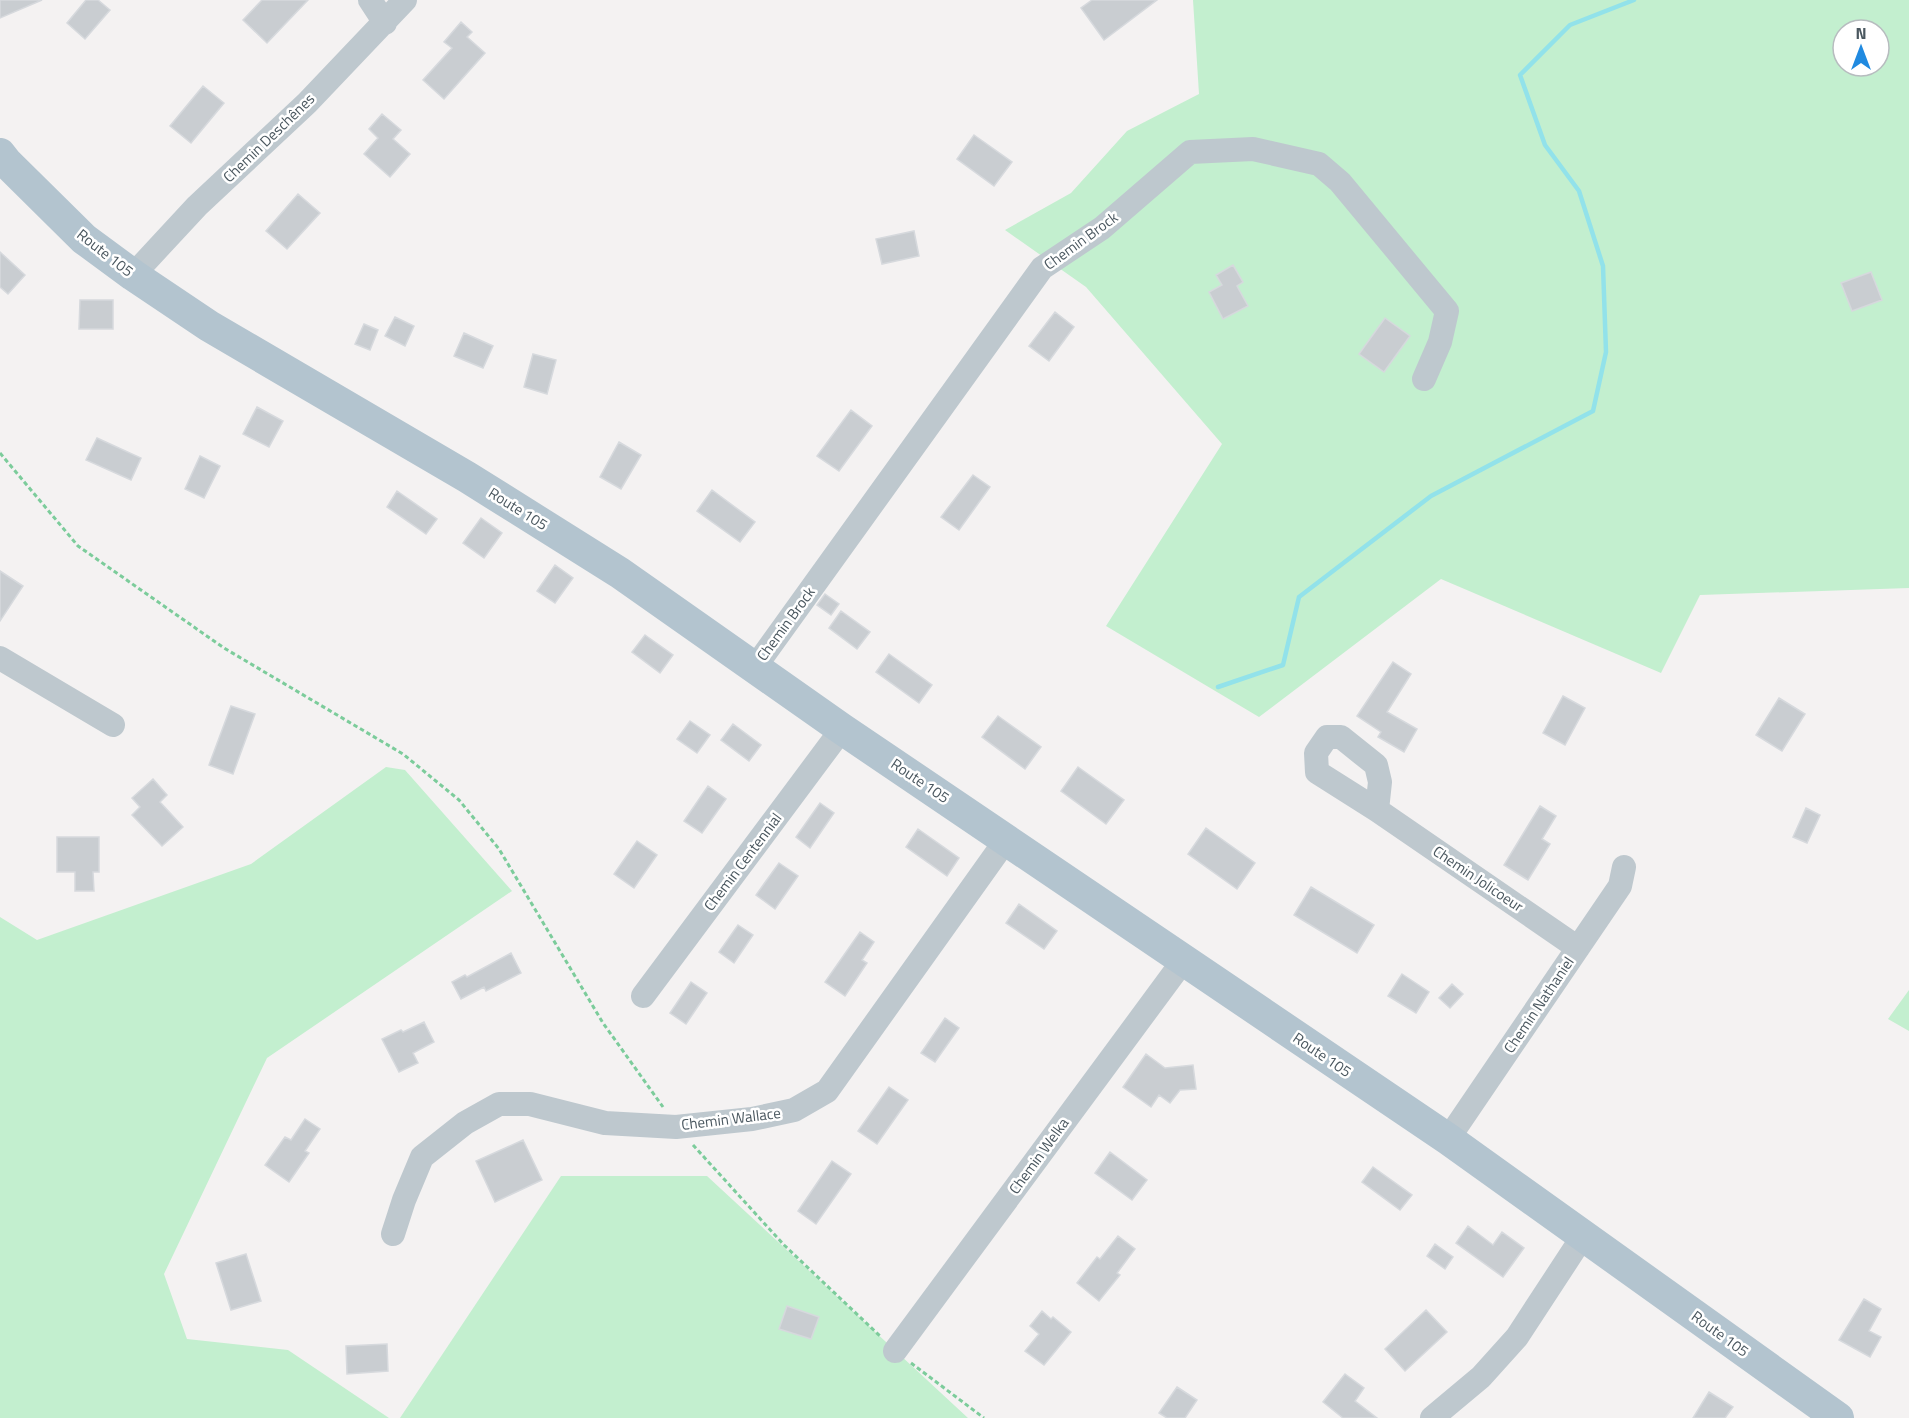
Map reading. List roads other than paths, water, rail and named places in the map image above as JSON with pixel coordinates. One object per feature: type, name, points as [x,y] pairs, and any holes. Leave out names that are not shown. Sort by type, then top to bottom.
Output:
[{"type":"main road","name":"Route 105","points":[[0,154],[84,239],[133,275],[209,326],[466,477],[620,573],[842,729],[1448,1139],[1838,1418]]},
{"type":"street","points":[[370,0],[385,23]]},
{"type":"street","name":"Chemin Deschênes","points":[[133,275],[197,206],[307,103],[405,0]]},
{"type":"street","name":"Chemin Brock","points":[[755,667],[1042,268],[1102,228],[1190,152],[1253,149],[1318,164],[1340,182],[1447,311],[1440,342],[1424,379]]},
{"type":"street","points":[[0,658],[113,725]]},
{"type":"street","name":"Chemin Centennial","points":[[643,996],[842,729]]},
{"type":"street","name":"Chemin Jolicoeur","points":[[1377,810],[1578,948]]},
{"type":"street","name":"Chemin Wallace","points":[[393,1234],[422,1157],[465,1123],[499,1104],[530,1104],[605,1123],[676,1127],[752,1119],[794,1110],[826,1091],[1006,840]]},
{"type":"street","name":"Chemin Nathaniel","points":[[1448,1139],[1620,886],[1624,867]]},
{"type":"street","name":"Chemin Welka","points":[[895,1351],[1184,961]]},
{"type":"street","points":[[1432,1418],[1481,1377],[1511,1345],[1534,1314],[1583,1236]]},
{"type":"waterway","points":[[1218,687],[1283,665],[1299,597],[1431,496],[1593,411],[1606,352],[1603,266],[1579,191],[1545,145],[1520,75],[1570,25],[1634,0]]}]
